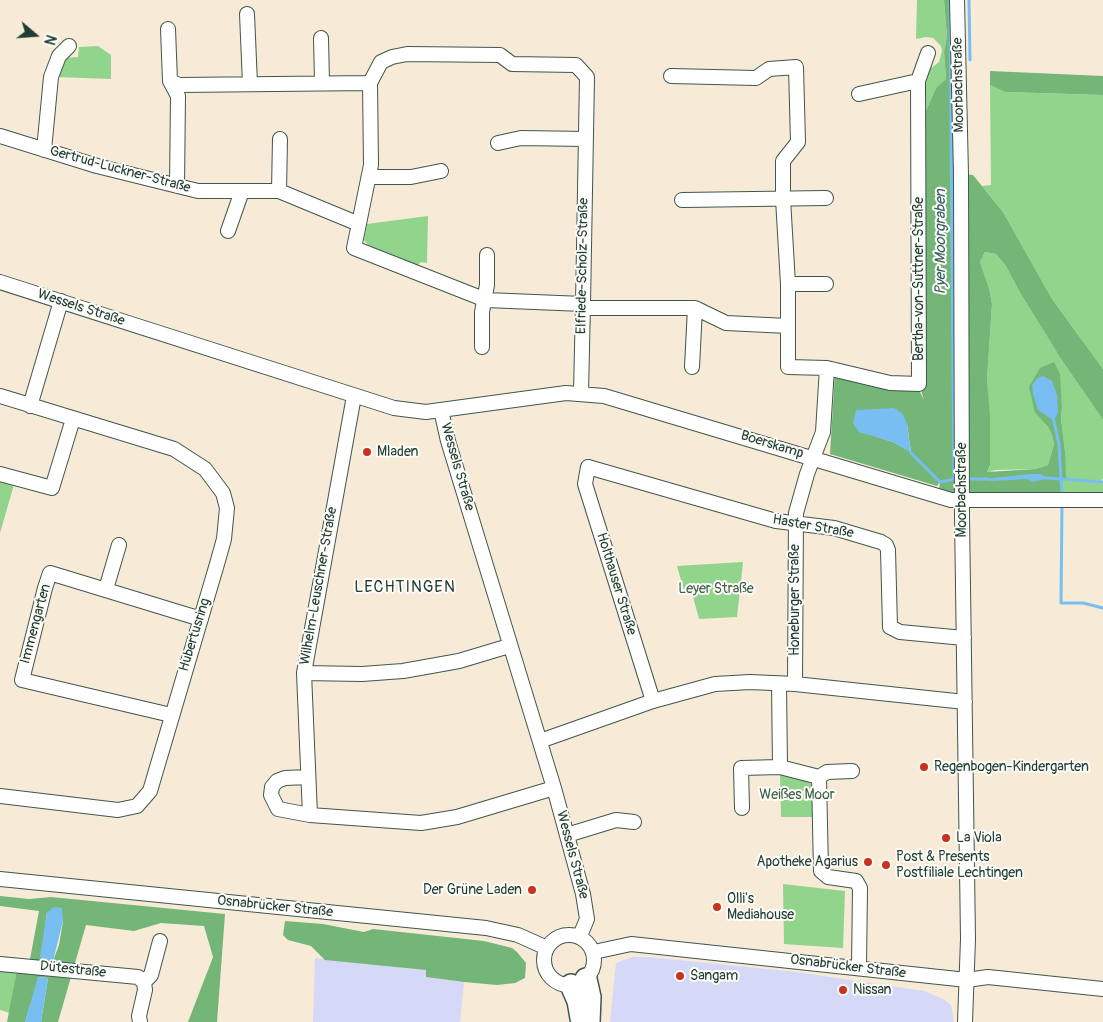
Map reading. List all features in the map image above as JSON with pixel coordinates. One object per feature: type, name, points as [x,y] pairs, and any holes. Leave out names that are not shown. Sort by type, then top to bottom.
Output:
[{"type":"highway","points":[[579,982],[578,1001],[581,1022]]},
{"type":"highway","points":[[579,982],[590,997],[589,1022]]},
{"type":"street","name":"Moorbachstraße","points":[[957,0],[961,174],[962,500],[968,939],[965,1022]]},
{"type":"street","points":[[247,14],[250,84]]},
{"type":"street","points":[[168,29],[170,81],[178,96],[177,186]]},
{"type":"street","points":[[321,38],[322,82]]},
{"type":"street","points":[[44,150],[52,77],[59,56],[69,46]]},
{"type":"street","name":"Bertha-von-Suttner-Straße","points":[[827,368],[890,383],[919,384],[918,81],[928,53]]},
{"type":"street","name":"Elfriede-Scholz-Straße","points":[[486,300],[354,248],[370,177],[370,83],[381,62],[392,57],[407,54],[500,55],[512,64],[576,65],[587,77],[580,393]]},
{"type":"street","points":[[671,76],[756,78],[769,69],[796,67],[798,142],[783,161],[783,199],[788,284],[788,368],[827,368]]},
{"type":"street","points":[[170,81],[179,85],[322,82],[370,83]]},
{"type":"street","points":[[859,94],[918,81]]},
{"type":"street","name":"Gertrud-Luckner-Straße","points":[[0,136],[44,150],[198,191],[279,190],[359,226]]},
{"type":"street","points":[[498,143],[522,138],[586,139]]},
{"type":"street","points":[[279,190],[280,140]]},
{"type":"street","points":[[370,177],[412,177],[441,171]]},
{"type":"street","points":[[228,231],[242,191]]},
{"type":"street","points":[[682,200],[826,198]]},
{"type":"street","points":[[482,347],[482,312],[486,300],[487,254]]},
{"type":"street","name":"Wessels Straße","points":[[0,282],[354,396],[412,412],[441,410],[448,441],[509,646],[554,788],[588,913],[586,924],[580,936]]},
{"type":"street","points":[[788,284],[826,284]]},
{"type":"street","points":[[486,300],[583,306],[695,308],[726,323],[788,326]]},
{"type":"street","points":[[30,406],[61,302]]},
{"type":"street","points":[[692,367],[695,308]]},
{"type":"street","name":"Honeburger Straße","points":[[795,684],[796,524],[799,502],[823,432],[827,368]]},
{"type":"street","name":"Boerskamp","points":[[441,410],[566,393],[604,396],[630,402],[938,497],[962,500],[1103,500]]},
{"type":"street","name":"Wilhelm-Leuschner-Straße","points":[[310,815],[304,673],[354,396]]},
{"type":"street","name":"Hubertusring","points":[[0,796],[118,810],[137,806],[150,791],[224,539],[227,508],[223,492],[206,469],[174,449],[1,399]]},
{"type":"street","points":[[0,474],[52,488],[73,419]]},
{"type":"street","name":"Haster Straße","points":[[588,467],[776,521],[834,528],[886,545],[890,627],[900,632],[964,638]]},
{"type":"street","name":"Holthauser Straße","points":[[588,467],[585,484],[652,700]]},
{"type":"street","points":[[106,589],[119,545]]},
{"type":"street","name":"Immengarten","points":[[171,715],[22,680],[50,573],[201,619]]},
{"type":"street","points":[[304,673],[403,671],[459,661],[509,646]]},
{"type":"street","points":[[540,741],[652,700],[715,684],[795,684],[965,702]]},
{"type":"street","points":[[779,684],[780,767]]},
{"type":"street","points":[[742,808],[741,768],[780,767],[819,777],[827,772],[852,771]]},
{"type":"street","points":[[308,777],[285,778],[278,781],[272,788],[271,795],[273,803],[278,809],[310,815],[421,824],[457,817],[554,788]]},
{"type":"street","points":[[819,777],[821,872],[828,877],[856,882],[860,888],[859,968]]},
{"type":"street","points":[[567,834],[616,820],[634,822]]},
{"type":"street","name":"Osnabrücker Straße","points":[[0,879],[486,928],[518,935],[546,948]]},
{"type":"street","points":[[564,935],[580,936],[586,940],[594,952],[594,966],[579,982],[559,983],[550,976],[544,962],[546,948],[557,937],[564,935]]},
{"type":"street","points":[[140,1022],[139,1016],[145,990],[144,982],[151,975],[160,941]]},
{"type":"street","name":"Osnabrücker Straße","points":[[594,952],[632,944],[967,980],[988,977],[1103,989]]},
{"type":"street","name":"Dütestraße","points":[[0,964],[138,977],[144,982]]},
{"type":"shaded area","points":[[632,957],[649,957],[797,972],[924,991],[943,999],[951,1005],[954,1022],[610,1022],[616,963]]},
{"type":"shaded area","points":[[315,958],[426,970],[426,977],[464,982],[460,1022],[313,1022]]},
{"type":"green space","points":[[917,0],[944,0],[947,36],[944,52],[946,79],[936,88],[924,115],[927,71],[939,62],[942,51],[941,46],[933,38],[916,39]]},
{"type":"green space","points":[[944,0],[957,0],[961,174],[973,175],[1003,212],[1052,299],[1103,369],[1103,420],[1061,359],[1019,291],[1006,266],[996,254],[985,252],[980,262],[989,288],[992,304],[987,379],[990,417],[990,465],[987,472],[1036,469],[1048,465],[1054,444],[1052,435],[1048,427],[1035,413],[1029,387],[1040,368],[1054,362],[1060,374],[1061,418],[1065,451],[1066,479],[1062,479],[1062,501],[938,497],[940,482],[937,486],[830,454],[835,373],[918,388],[924,400],[919,384],[924,115],[936,88],[946,79],[944,52],[947,36]],"holes":[[[907,424],[911,452],[893,442],[877,437]]]},
{"type":"green space","points":[[98,46],[111,55],[111,79],[56,77],[63,58],[78,57],[79,47]]},
{"type":"green space","points":[[990,71],[1103,76],[1103,95],[1005,92],[990,85]]},
{"type":"green space","points":[[990,85],[1005,92],[1103,95],[1103,369],[1052,299],[1003,212],[982,186],[991,185]]},
{"type":"green space","points":[[428,216],[427,263],[421,262],[417,266],[371,249],[364,240],[367,224]]},
{"type":"green space","points":[[985,252],[996,254],[1006,266],[1019,291],[1061,359],[1103,420],[1103,478],[1101,481],[1103,482],[1103,500],[1062,501],[1062,479],[1065,479],[1065,451],[1060,387],[1035,413],[1048,427],[1052,435],[1054,444],[1048,465],[1036,469],[995,470],[987,473],[990,465],[987,379],[992,304],[989,288],[980,262]]},
{"type":"green space","points":[[0,476],[15,481],[0,533]]},
{"type":"green space","name":"Leyer Straße","points":[[743,562],[737,617],[699,619],[691,589],[684,591],[677,566]]},
{"type":"green space","name":"Weißes Moor","points":[[780,774],[805,779],[811,784],[814,817],[781,817]]},
{"type":"green space","points":[[783,884],[845,891],[843,948],[784,944]]},
{"type":"green space","points":[[0,896],[29,899],[51,897],[225,914],[217,1022],[188,1022],[213,957],[204,926],[161,923],[134,931],[86,925],[58,1022],[41,1022],[48,978],[39,977],[25,1022],[7,1022],[17,970],[28,970],[39,911],[0,906]],"holes":[[[47,912],[63,921],[59,945],[53,961],[41,957]]]},
{"type":"green space","points":[[285,921],[323,924],[364,932],[373,929],[484,941],[512,948],[517,952],[526,963],[525,978],[515,983],[497,985],[426,977],[426,970],[325,960],[311,946],[288,940],[283,935]]},
{"type":"green space","points":[[0,968],[17,970],[10,1013],[0,1010]]},
{"type":"water","points":[[1043,376],[1052,381],[1057,395],[1058,412],[1054,421],[1038,410],[1033,394],[1032,385],[1038,378]]},
{"type":"water","points":[[894,408],[903,414],[907,424],[911,453],[893,442],[859,432],[853,423],[856,410]]},
{"type":"water","points":[[1040,474],[1049,478],[1033,482],[1027,479],[991,481],[984,479]]},
{"type":"water","points":[[54,907],[62,908],[63,921],[53,961],[40,957],[47,912]]},
{"type":"water","points":[[38,977],[48,978],[41,1022],[25,1022]]},
{"type":"waterway","name":"Pyer Moorgraben","points":[[950,0],[954,479]]},
{"type":"waterway","points":[[969,0],[970,60]]},
{"type":"waterway","points":[[1054,421],[1059,445],[1062,497]]},
{"type":"waterway","points":[[911,453],[940,482],[956,479]]},
{"type":"waterway","points":[[1046,478],[1103,482]]},
{"type":"waterway","name":"Pyer Moorgraben","points":[[969,479],[988,479]]},
{"type":"waterway","name":"Pyer Moorgraben","points":[[1062,504],[1061,603],[1083,603],[1103,608]]},
{"type":"place","name":"Mladen","points":[[367,452]]},
{"type":"place","name":"Regenbogen-Kindergarten","points":[[924,767]]},
{"type":"place","name":"La Viola","points":[[946,838]]},
{"type":"place","name":"Apotheke Agarius","points":[[868,862]]},
{"type":"place","name":"Post & Presents Postfiliale Lechtingen","points":[[886,865]]},
{"type":"place","name":"Der Grüne Laden","points":[[532,890]]},
{"type":"place","name":"Olli's Mediahouse","points":[[717,907]]},
{"type":"place","name":"Sangam","points":[[680,976]]},
{"type":"place","name":"Nissan","points":[[843,990]]},
{"type":"district","name":"LECHTINGEN","points":[[405,588]]}]
